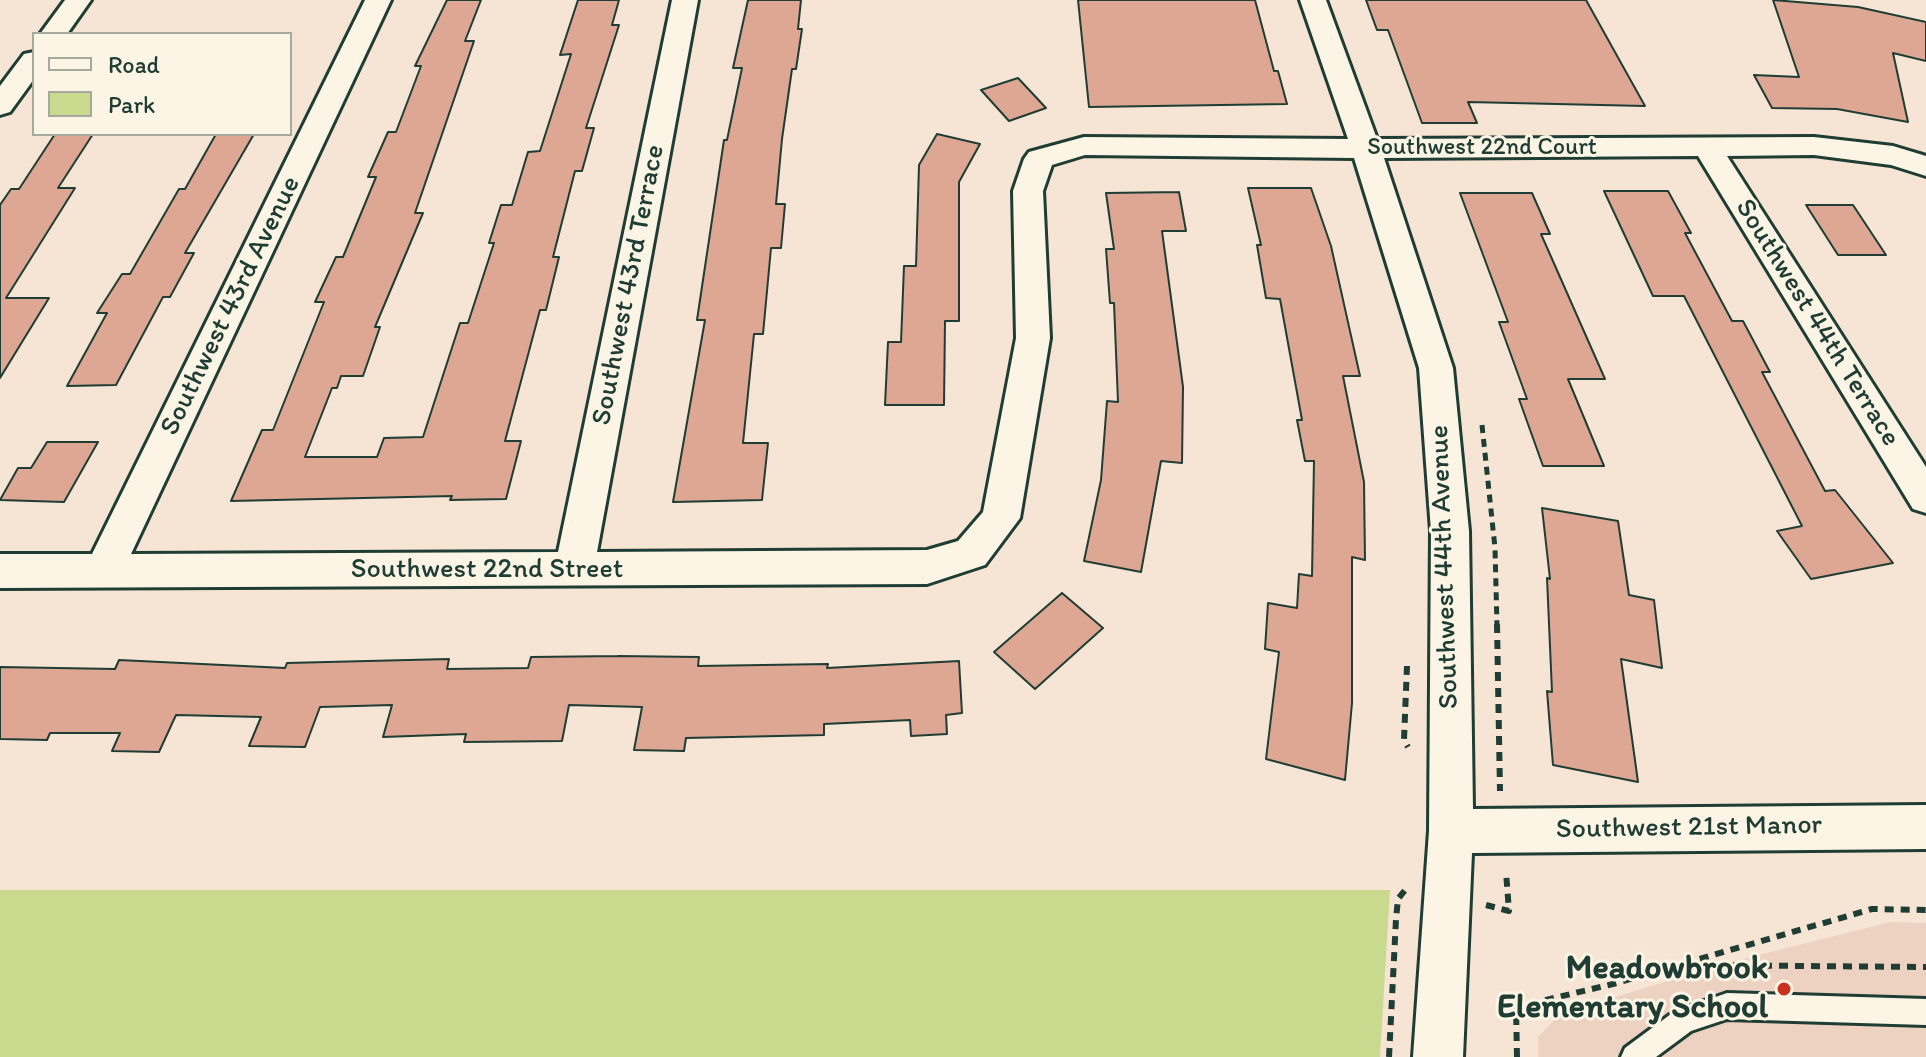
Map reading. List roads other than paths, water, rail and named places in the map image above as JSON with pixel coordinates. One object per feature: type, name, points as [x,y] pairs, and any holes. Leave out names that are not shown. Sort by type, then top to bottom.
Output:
[{"type":"street","points":[[54,32],[78,0]]},
{"type":"street","name":"Southwest 43rd Avenue","points":[[104,569],[378,0]]},
{"type":"street","name":"Southwest 43rd Terrace","points":[[574,571],[685,0]]},
{"type":"street","name":"Southwest 44th Avenue","points":[[1313,0],[1366,149],[1436,368],[1450,531],[1451,831],[1438,1057]]},
{"type":"street","points":[[0,106],[32,63]]},
{"type":"street","name":"Southwest 22nd Court","points":[[971,553],[1001,518],[1033,338],[1028,191],[1039,159],[1084,146],[1366,149],[1814,146],[1893,156],[1926,166]]},
{"type":"street","name":"Southwest 44th Terrace","points":[[1707,147],[1926,498]]},
{"type":"street","name":"Southwest 22nd Street","points":[[0,571],[574,571],[927,567],[971,553]]},
{"type":"street","name":"Southwest 21st Manor","points":[[1451,831],[1926,827]]},
{"type":"lane","points":[[1634,1057],[1684,1020],[1727,1006],[1926,1012]]},
{"type":"place","name":"Meadowbrook Elementary School","points":[[1784,989]]}]
